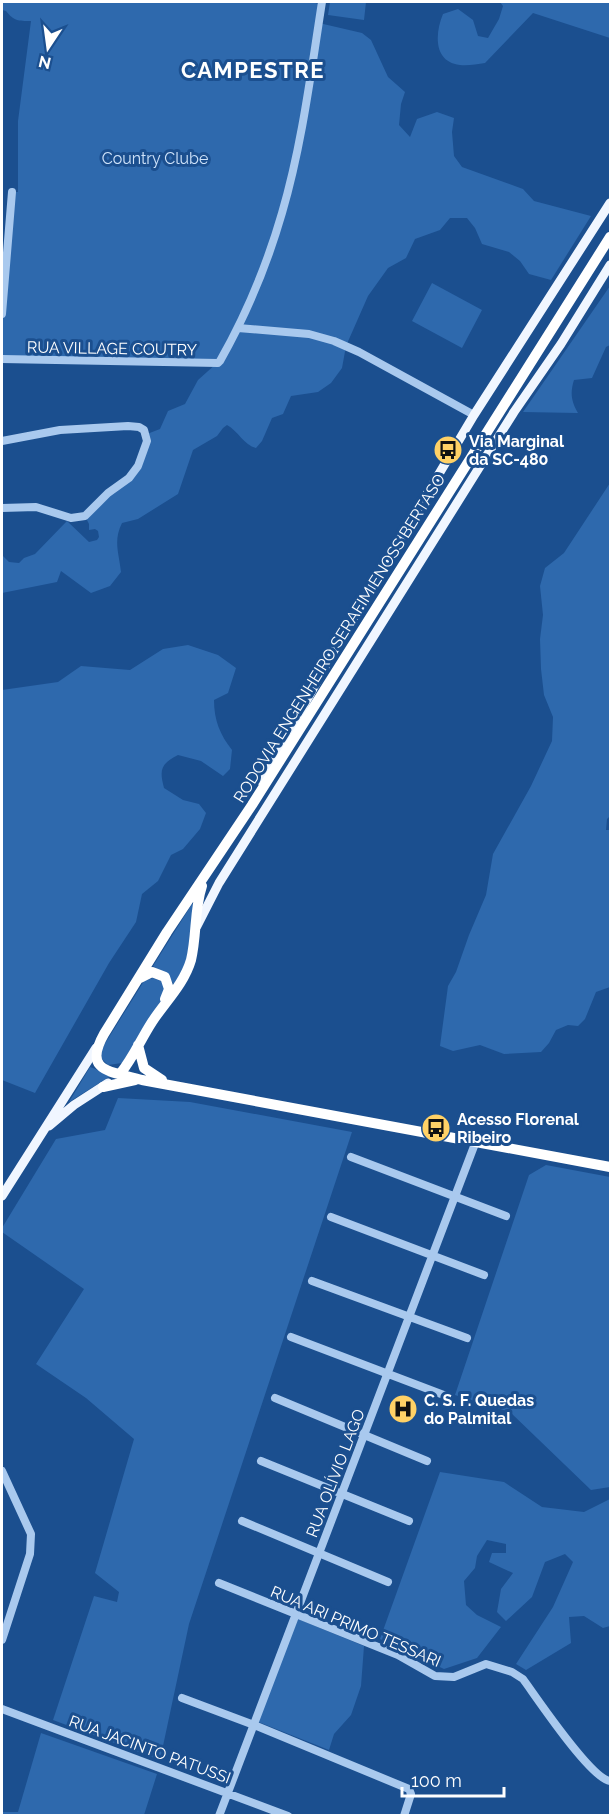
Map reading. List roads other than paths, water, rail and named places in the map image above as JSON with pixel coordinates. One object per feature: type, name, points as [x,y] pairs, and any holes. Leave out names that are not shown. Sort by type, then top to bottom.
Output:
[{"type":"highway","name":"RODOVIA ENGENHEIRO SERAFIM ENOSS BERTASO","points":[[96,1048],[610,237]]},
{"type":"highway","name":"RODOVIA ENGENHEIRO SERAFIM ENOSS BERTASO","points":[[120,1074],[129,1063],[162,1006],[186,974],[193,948],[199,896],[207,872]]},
{"type":"highway","points":[[138,980],[152,972],[165,977],[169,989],[162,1006]]},
{"type":"highway","points":[[138,1045],[144,1068],[170,1084]]},
{"type":"highway","points":[[96,1048],[96,1061],[99,1066],[142,1080],[610,1167]]},
{"type":"highway","points":[[103,1087],[120,1082],[142,1080]]},
{"type":"main road","points":[[252,805],[270,765],[333,652],[474,415],[610,203]]},
{"type":"main road","points":[[195,931],[219,883],[514,412],[561,344],[610,265]]},
{"type":"main road","name":"RODOVIA ENGENHEIRO SERAFIM ENOSS BERTASO","points":[[2,1196],[96,1048]]},
{"type":"main road","name":"RODOVIA ENGENHEIRO SERAFIM ENOSS BERTASO","points":[[40,1134],[74,1104],[120,1074]]},
{"type":"street","points":[[322,2],[300,134],[282,212],[266,263],[238,328],[309,334],[334,341],[359,352],[474,415]]},
{"type":"street","points":[[2,314],[12,192]]},
{"type":"street","name":"RUA VILLAGE COUTRY","points":[[2,359],[218,363],[238,328]]},
{"type":"street","points":[[2,433],[5,440],[60,430],[128,426],[144,430],[147,441],[138,466],[129,478],[85,516],[71,518],[36,507],[2,508]]},
{"type":"street","name":"RUA OLÍVIO LAGO","points":[[219,1815],[477,1141]]},
{"type":"street","points":[[351,1157],[506,1216]]},
{"type":"street","points":[[331,1217],[484,1275]]},
{"type":"street","points":[[312,1281],[467,1338]]},
{"type":"street","points":[[291,1337],[449,1397]]},
{"type":"street","points":[[275,1398],[426,1461]]},
{"type":"street","points":[[261,1461],[409,1521]]},
{"type":"street","points":[[2,1471],[31,1534],[30,1554],[2,1640]]},
{"type":"street","points":[[242,1521],[388,1582]]},
{"type":"street","name":"RUA ARI PRIMO TESSARI","points":[[219,1583],[398,1655],[435,1676],[454,1677],[486,1664],[512,1672],[523,1679],[573,1747],[603,1779],[610,1781]]},
{"type":"street","points":[[182,1698],[409,1789],[411,1794],[404,1815]]},
{"type":"street","name":"RUA JACINTO PATUSSI","points":[[2,1709],[288,1815]]},
{"type":"place","name":"Via Marginal da SC-480","points":[[448,450]]},
{"type":"place","name":"Acesso Florenal Ribeiro","points":[[436,1128]]},
{"type":"place","name":"C. S. F. Quedas do Palmital","points":[[403,1409]]},
{"type":"district","name":"CAMPESTRE","points":[[253,70]]},
{"type":"park label","name":"Country Clube","points":[[155,158]]}]
